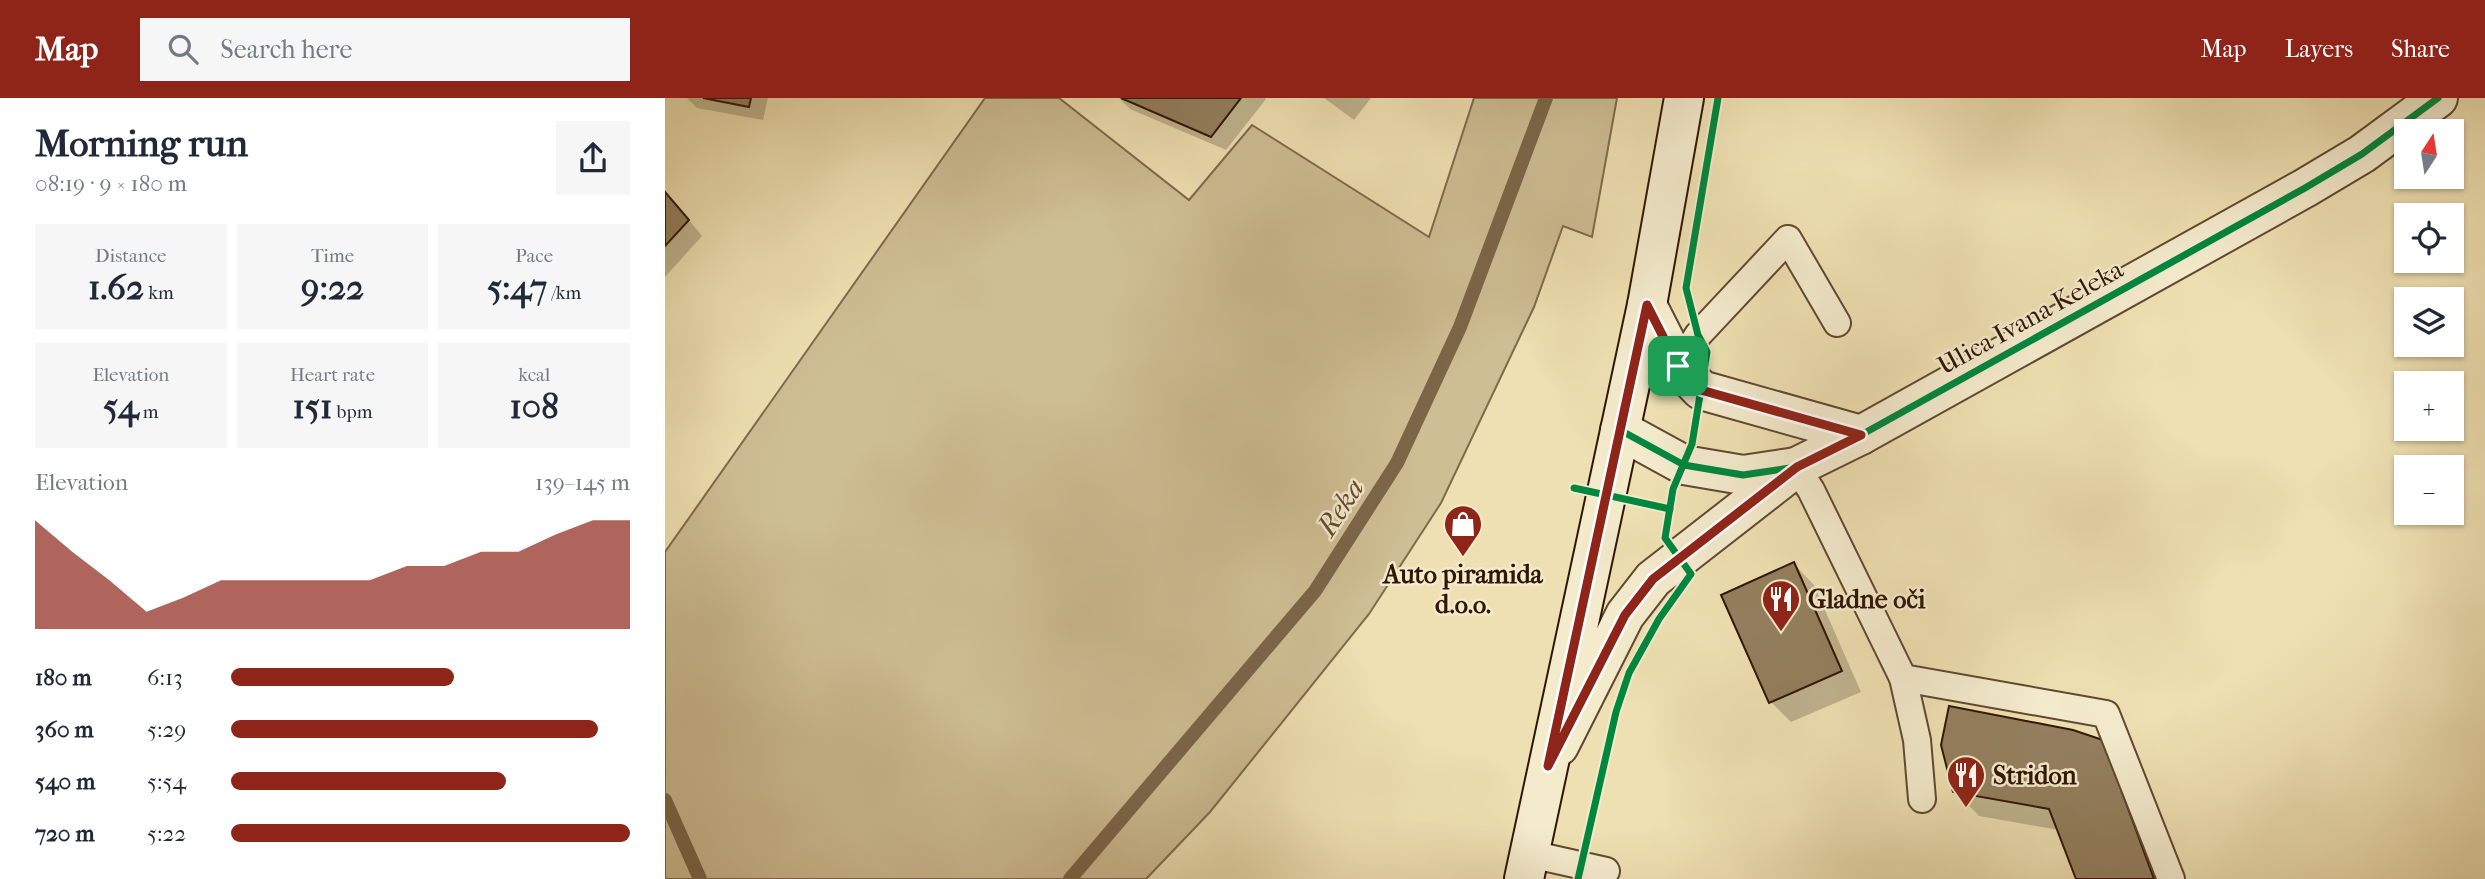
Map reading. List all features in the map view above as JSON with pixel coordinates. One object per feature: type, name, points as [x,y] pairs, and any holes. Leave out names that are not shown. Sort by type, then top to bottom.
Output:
[{"type":"street","points":[[1527,867],[1647,305],[1684,98]]},
{"type":"street","name":"Ulica Ivana Keleka","points":[[1548,766],[1625,615],[1653,579],[1797,467],[1861,435],[2305,188],[2362,154],[2438,98]]},
{"type":"street","points":[[1647,305],[1678,366],[1701,390],[1861,435]]},
{"type":"street","name":"Ulica Ivana Keleka","points":[[1620,430],[1683,465],[1743,475],[1797,467]]},
{"type":"lane","points":[[1678,366],[1698,335],[1788,239],[1837,323]]},
{"type":"lane","points":[[1797,467],[1811,490],[1903,678],[1917,740],[1923,799]]},
{"type":"lane","points":[[1903,678],[2106,714],[2171,879]]},
{"type":"lane","points":[[1527,867],[1606,871]]},
{"type":"shaded area","points":[[985,98],[1059,98],[1189,200],[1252,125],[1429,237],[1474,98],[1617,98],[1592,237],[1563,226],[1534,307],[1441,503],[1369,614],[1210,812],[1146,879],[665,879],[665,552]]},
{"type":"building","points":[[703,98],[751,98],[749,107]]},
{"type":"building","points":[[1121,98],[1241,98],[1211,137]]},
{"type":"building","points":[[665,192],[689,220],[665,246]]},
{"type":"building","name":"Gladne oči","points":[[1794,562],[1842,671],[1769,703],[1721,595]]},
{"type":"building","points":[[1949,706],[2073,730],[2103,740],[2154,879],[2076,879],[2049,809],[1953,792],[1941,745]]},
{"type":"waterway","name":"Reka","points":[[1070,879],[1315,591],[1397,463],[1460,327],[1546,98]]},
{"type":"waterway","points":[[665,800],[700,879]]},
{"type":"cycle path","points":[[1578,879],[1616,712],[1629,673],[1659,619],[1691,574],[1665,538],[1673,489],[1692,444],[1707,352],[1698,335],[1686,288],[1718,98]]},
{"type":"cycle path","points":[[1620,430],[1684,465],[1743,475],[1796,467],[1861,435],[2305,188],[2362,154],[2438,98]]},
{"type":"cycle path","points":[[1574,488],[1670,509]]},
{"type":"place","name":"Auto piramida d.o.o.","points":[[1463,558]]},
{"type":"place","name":"Gladne oči","points":[[1781,633]]},
{"type":"place","name":"Stridon","points":[[1966,809]]},
{"type":"route","points":[[1647,305],[1678,366],[1701,390],[1861,435],[1797,467],[1653,579],[1625,615],[1548,766],[1647,305]]}]
